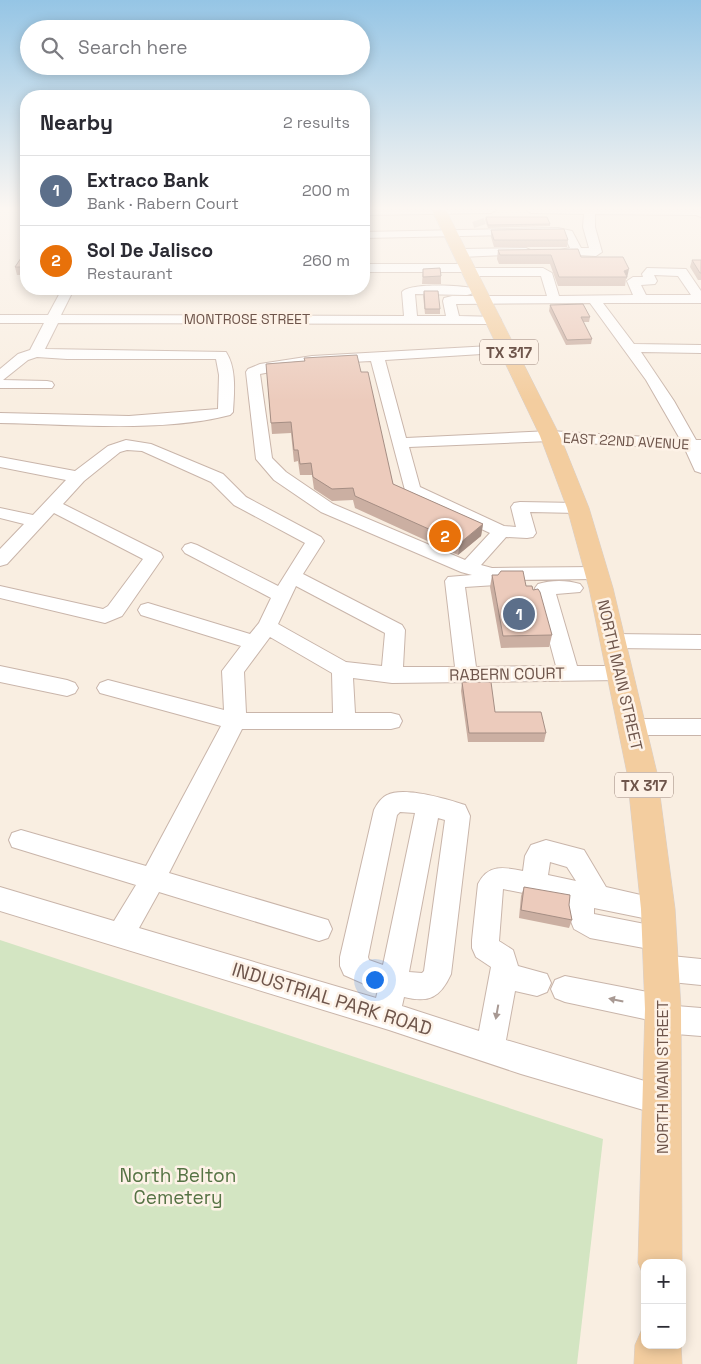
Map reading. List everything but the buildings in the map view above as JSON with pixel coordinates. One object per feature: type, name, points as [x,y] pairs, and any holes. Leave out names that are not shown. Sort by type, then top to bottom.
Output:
[{"type":"main road","name":"NORTH MAIN STREET","points":[[471,274],[550,436],[578,508],[599,580],[632,727],[647,806],[660,939],[664,1101],[660,1259]]},
{"type":"main road","points":[[658,1349],[658,1364]]},
{"type":"street","points":[[409,274],[475,282],[554,299],[593,299],[639,294],[699,294]]},
{"type":"street","points":[[639,294],[633,281],[651,281],[648,274]]},
{"type":"street","points":[[683,274],[699,294]]},
{"type":"street","points":[[411,320],[408,292],[413,290],[450,295],[475,282],[549,282],[554,299]]},
{"type":"street","points":[[0,376],[23,357],[38,348],[65,295]]},
{"type":"street","points":[[450,295],[449,301],[453,320]]},
{"type":"street","points":[[593,299],[661,389],[696,445],[701,468]]},
{"type":"street","name":"MONTROSE STREET","points":[[0,319],[494,320]]},
{"type":"street","points":[[0,418],[129,421],[209,416],[226,412],[226,370],[221,355],[67,355],[38,348]]},
{"type":"street","points":[[630,348],[701,349]]},
{"type":"street","points":[[508,349],[312,360],[270,365],[253,372],[264,459],[280,476],[327,508],[468,568],[492,574],[599,580]]},
{"type":"street","points":[[377,357],[412,490],[502,531],[526,533],[520,507],[578,508]]},
{"type":"street","points":[[0,384],[46,385]]},
{"type":"street","points":[[126,445],[129,421]]},
{"type":"street","name":"EAST 22ND AVENUE","points":[[400,443],[550,436],[696,445]]},
{"type":"street","points":[[0,560],[78,476],[114,449],[126,445],[145,447],[217,478],[240,501],[315,541],[292,576],[260,634],[233,671],[235,721],[153,879],[121,934]]},
{"type":"street","points":[[0,462],[78,476]]},
{"type":"street","points":[[0,592],[105,616],[115,611],[154,557],[52,505]]},
{"type":"street","points":[[0,513],[37,521]]},
{"type":"street","points":[[468,568],[502,531]]},
{"type":"street","points":[[191,549],[282,596]]},
{"type":"street","points":[[292,576],[395,630],[392,675]]},
{"type":"street","points":[[466,674],[455,582],[529,582],[545,588],[599,580]]},
{"type":"street","points":[[545,588],[568,673]]},
{"type":"street","points":[[148,610],[260,634],[342,669],[344,721]]},
{"type":"street","points":[[613,641],[701,642]]},
{"type":"street","name":"RABERN COURT","points":[[342,669],[392,675],[621,673]]},
{"type":"street","points":[[0,674],[67,688]]},
{"type":"street","points":[[108,688],[235,721],[391,721]]},
{"type":"street","points":[[632,727],[701,727]]},
{"type":"street","points":[[394,802],[409,802],[428,806],[456,812],[458,816],[437,974],[431,983],[424,987],[362,972],[354,966],[354,958],[386,810],[394,802]]},
{"type":"street","points":[[386,1015],[428,806]]},
{"type":"street","points":[[21,840],[319,929]]},
{"type":"street","points":[[534,884],[540,852],[546,851],[575,858],[593,886],[581,914],[583,921],[590,926],[660,939]]},
{"type":"street","points":[[490,1049],[503,976],[503,959],[486,948],[484,940],[491,884],[496,879],[505,878],[658,909]]},
{"type":"street","name":"INDUSTRIAL PARK ROAD","points":[[0,899],[121,934],[664,1101]]},
{"type":"street","points":[[661,968],[701,972]]},
{"type":"street","points":[[503,976],[537,983]]},
{"type":"street","points":[[565,989],[701,1022]]},
{"type":"green space","name":"North Belton Cemetery","points":[[0,940],[603,1139],[577,1364],[0,1364]]},
{"type":"place","name":"Sol De Jalisco","points":[[445,536]]},
{"type":"place","name":"Extraco Bank","points":[[519,614]]}]
